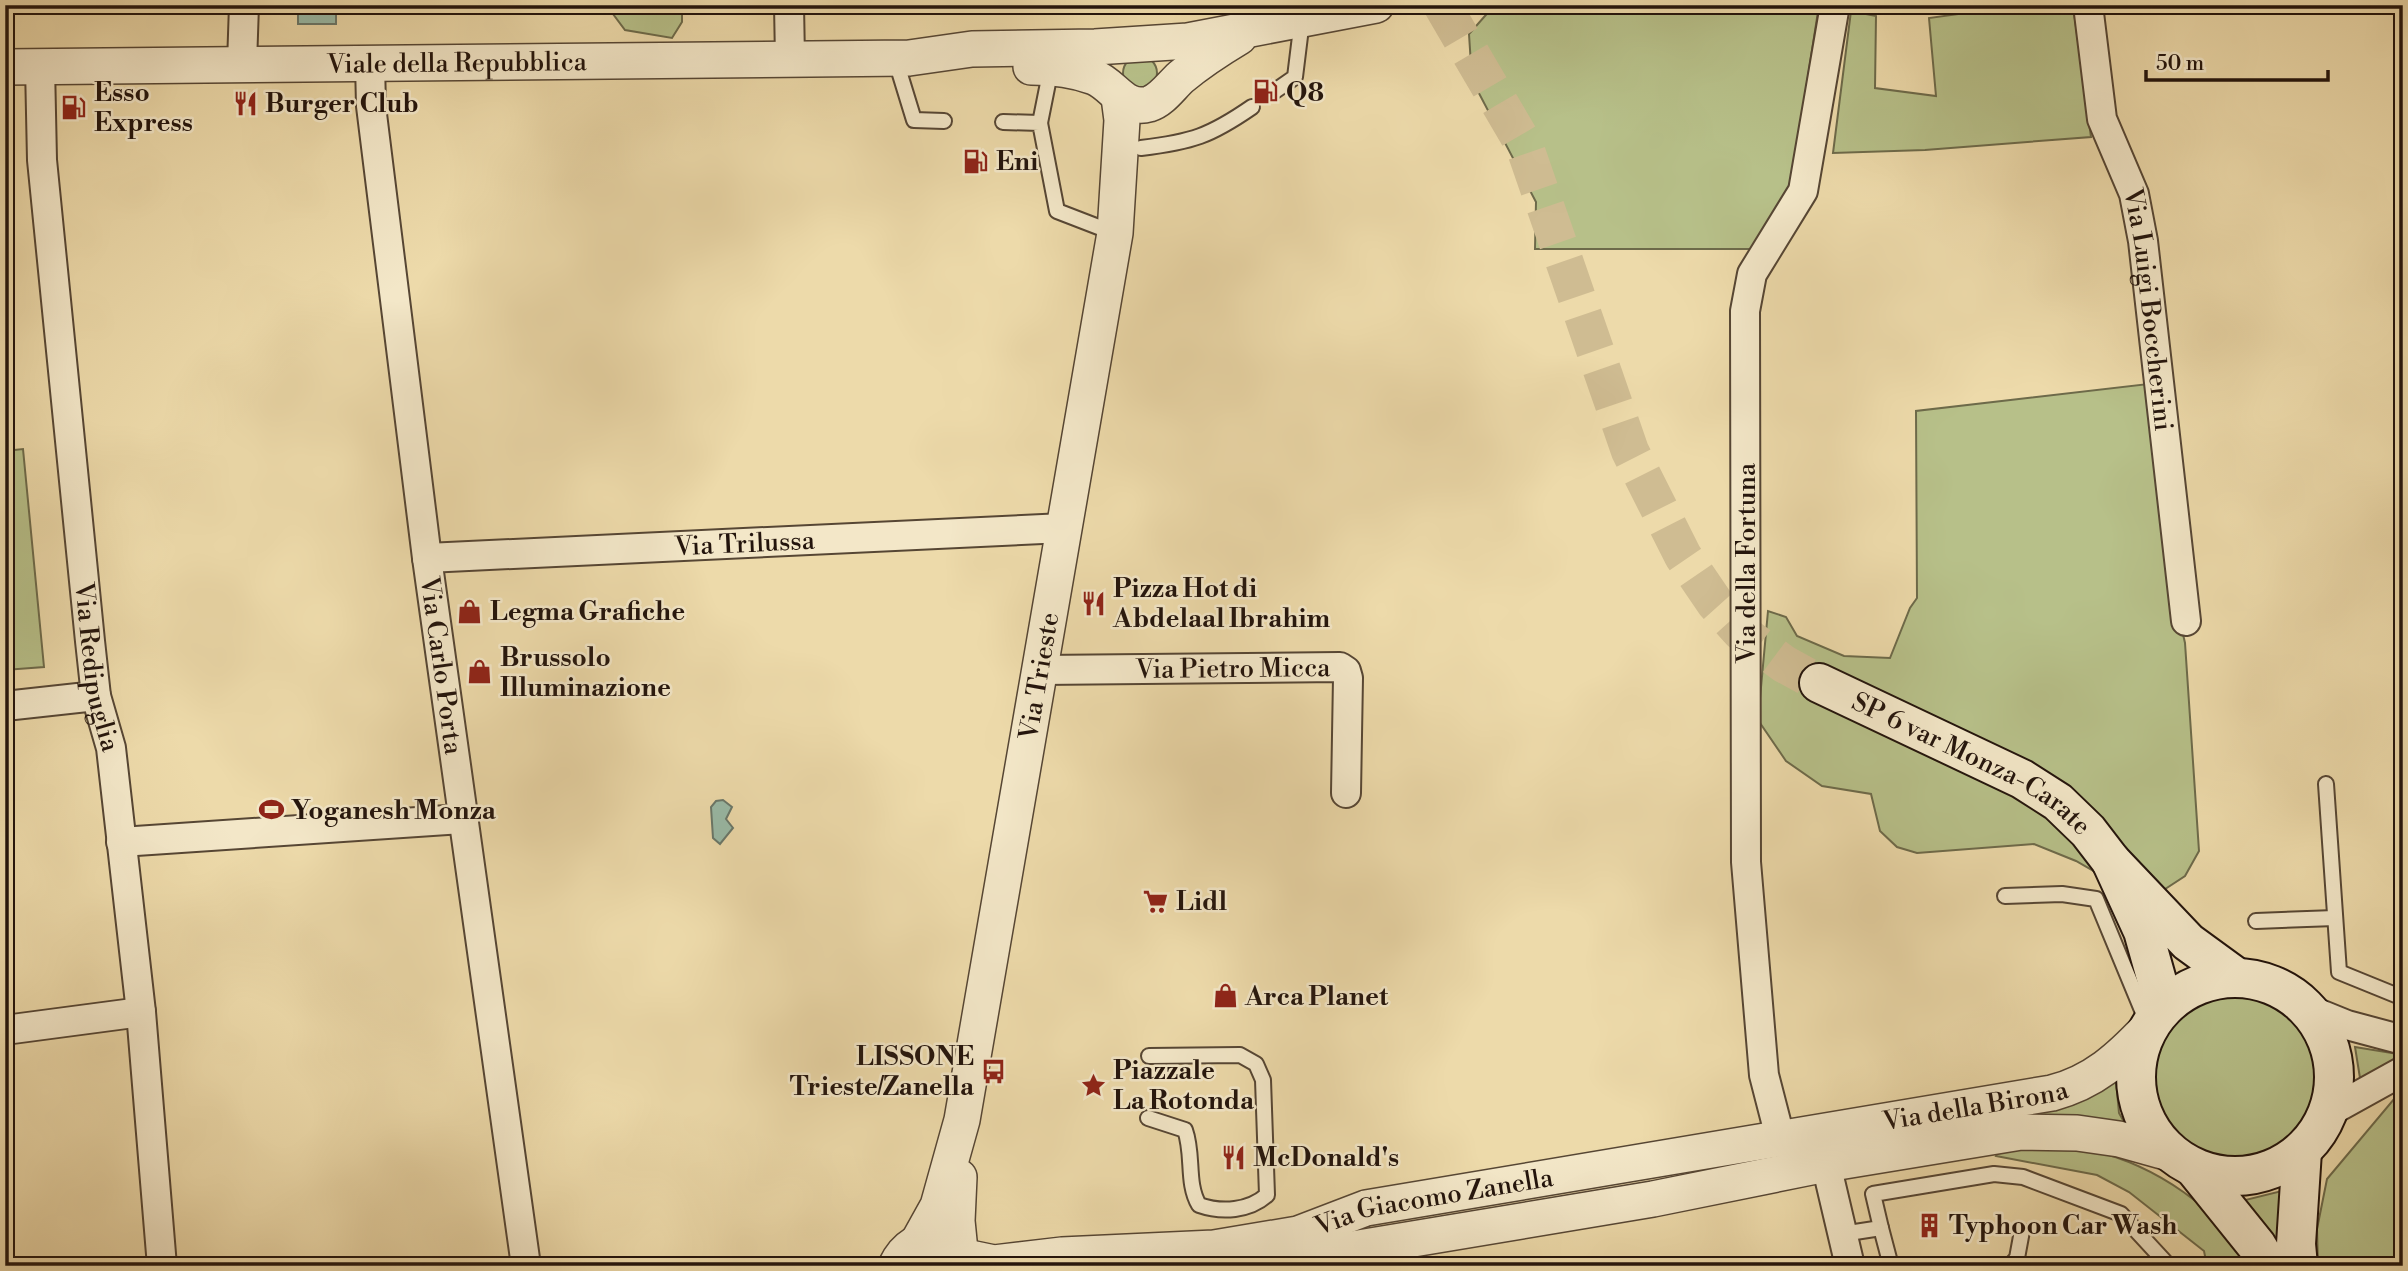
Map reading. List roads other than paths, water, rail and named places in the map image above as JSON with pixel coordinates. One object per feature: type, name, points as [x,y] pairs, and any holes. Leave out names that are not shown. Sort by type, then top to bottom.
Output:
[{"type":"main road","name":"SP 6 var Monza-Carate","points":[[1819,683],[2022,779],[2058,802],[2088,831],[2111,861]]},
{"type":"main road","points":[[2111,861],[2188,942],[2236,977]]},
{"type":"main road","points":[[2111,861],[2143,931],[2156,1016]]},
{"type":"main road","points":[[2182,1161],[2222,1177],[2251,1176],[2279,1167],[2302,1151],[2318,1133],[2329,1112],[2335,1086],[2333,1058],[2325,1032],[2310,1010],[2288,992],[2263,981],[2236,977],[2209,980],[2185,990],[2156,1016],[2137,1059],[2137,1094],[2147,1126],[2182,1161],[2257,1246],[2269,1266]]},
{"type":"main road","points":[[2298,1266],[2296,1244],[2302,1151]]},
{"type":"street","points":[[242,64],[244,5]]},
{"type":"street","points":[[789,5],[790,59]]},
{"type":"street","name":"Viale della Repubblica","points":[[902,58],[972,65],[1051,68],[1096,78],[1138,105],[1157,100],[1213,54],[1238,38],[1311,14],[1376,5]]},
{"type":"street","name":"Via della Fortuna","points":[[1780,1137],[1765,1075],[1746,862],[1745,311],[1752,274],[1789,218],[1803,191],[1835,5]]},
{"type":"street","name":"Via Luigi Boccherini","points":[[2088,5],[2102,119],[2134,194],[2143,241],[2186,621]]},
{"type":"street","name":"Viale della Repubblica","points":[[5,67],[902,58],[972,50],[1188,41],[1265,27]]},
{"type":"street","points":[[1116,93],[1110,68],[1119,50],[1139,44],[1166,55],[1171,74],[1165,93]]},
{"type":"street","name":"Via Carlo Porta","points":[[370,63],[371,106],[427,558],[526,1266]]},
{"type":"street","name":"Via Redipuglia","points":[[40,66],[42,160],[96,696],[111,748],[141,1012],[162,1266]]},
{"type":"street","name":"Via Trieste","points":[[900,1258],[938,1206],[962,1120],[1115,233],[1122,120],[1116,93]]},
{"type":"street","name":"Via Trieste","points":[[1115,233],[1141,148],[1165,93]]},
{"type":"street","name":"Via Trilussa","points":[[427,558],[1064,528]]},
{"type":"street","name":"Via Pietro Micca","points":[[1041,670],[1340,667],[1346,671],[1349,678],[1346,793]]},
{"type":"street","points":[[5,706],[96,696]]},
{"type":"street","points":[[121,842],[462,819]]},
{"type":"street","points":[[2310,1010],[2357,1028],[2403,1040]]},
{"type":"street","points":[[5,1030],[141,1012]]},
{"type":"street","name":"Via della Birona","points":[[1780,1137],[2078,1087],[2123,1055],[2156,1016]]},
{"type":"street","points":[[2329,1112],[2403,1071]]},
{"type":"street","name":"Via Trieste","points":[[962,1120],[957,1209],[965,1258]]},
{"type":"street","name":"Via della Birona","points":[[1826,1164],[2021,1132],[2077,1133],[2119,1139],[2182,1161]]},
{"type":"street","name":"Via Giacomo Zanella","points":[[900,1258],[941,1240],[965,1258],[995,1264],[1062,1255],[1214,1248],[1298,1234],[1366,1208],[1780,1137]]},
{"type":"street","points":[[1826,1164],[1850,1266]]},
{"type":"street","name":"Via Giacomo Zanella","points":[[1253,1266],[1374,1255],[1826,1164]]},
{"type":"street","points":[[1366,1208],[1374,1255]]},
{"type":"lane","points":[[1275,91],[1294,77],[1311,14]]},
{"type":"lane","points":[[902,58],[914,120],[944,121]]},
{"type":"lane","points":[[1051,68],[1040,123],[1057,211],[1115,233]]},
{"type":"lane","points":[[1141,148],[1182,144],[1214,134],[1252,107]]},
{"type":"lane","points":[[1003,122],[1040,123]]},
{"type":"lane","points":[[2326,784],[2339,972],[2403,998]]},
{"type":"lane","points":[[2005,896],[2062,894],[2096,899],[2156,1016]]},
{"type":"lane","points":[[2256,921],[2336,918]]},
{"type":"lane","points":[[1148,1118],[1185,1130],[1190,1143],[1192,1188],[1199,1205],[1229,1210],[1259,1202],[1267,1195],[1263,1080],[1255,1064],[1240,1055],[1149,1056]]},
{"type":"lane","points":[[1891,1266],[1873,1194],[1994,1174],[2023,1177],[2121,1214],[2169,1266]]},
{"type":"lane","points":[[1842,1234],[1881,1228]]},
{"type":"lane","points":[[2010,1266],[2017,1258],[2022,1231]]},
{"type":"tunnel","points":[[1442,5],[1524,145],[1630,451],[1683,556],[1715,603],[1741,632],[1784,664],[1819,683]]},
{"type":"place","name":"Q8","points":[[1266,92]]},
{"type":"place","name":"Burger Club","points":[[245,103]]},
{"type":"place","name":"Esso Express","points":[[74,107]]},
{"type":"place","name":"Eni","points":[[976,161]]},
{"type":"place","name":"Pizza Hot di Abdelaal Ibrahim","points":[[1093,603]]},
{"type":"place","name":"Legma Grafiche","points":[[470,611]]},
{"type":"place","name":"Brussolo Illuminazione","points":[[480,672]]},
{"type":"place","name":"Yoganesh Monza","points":[[271,810]]},
{"type":"place","name":"Lidl","points":[[1156,901]]},
{"type":"place","name":"Arca Planet","points":[[1225,996]]},
{"type":"place","name":"LISSONE Trieste/Zanella","points":[[994,1071]]},
{"type":"place","name":"Piazzale La Rotonda","points":[[1093,1085]]},
{"type":"place","name":"McDonald's","points":[[1233,1157]]},
{"type":"place","name":"Typhoon Car Wash","points":[[1929,1225]]}]
